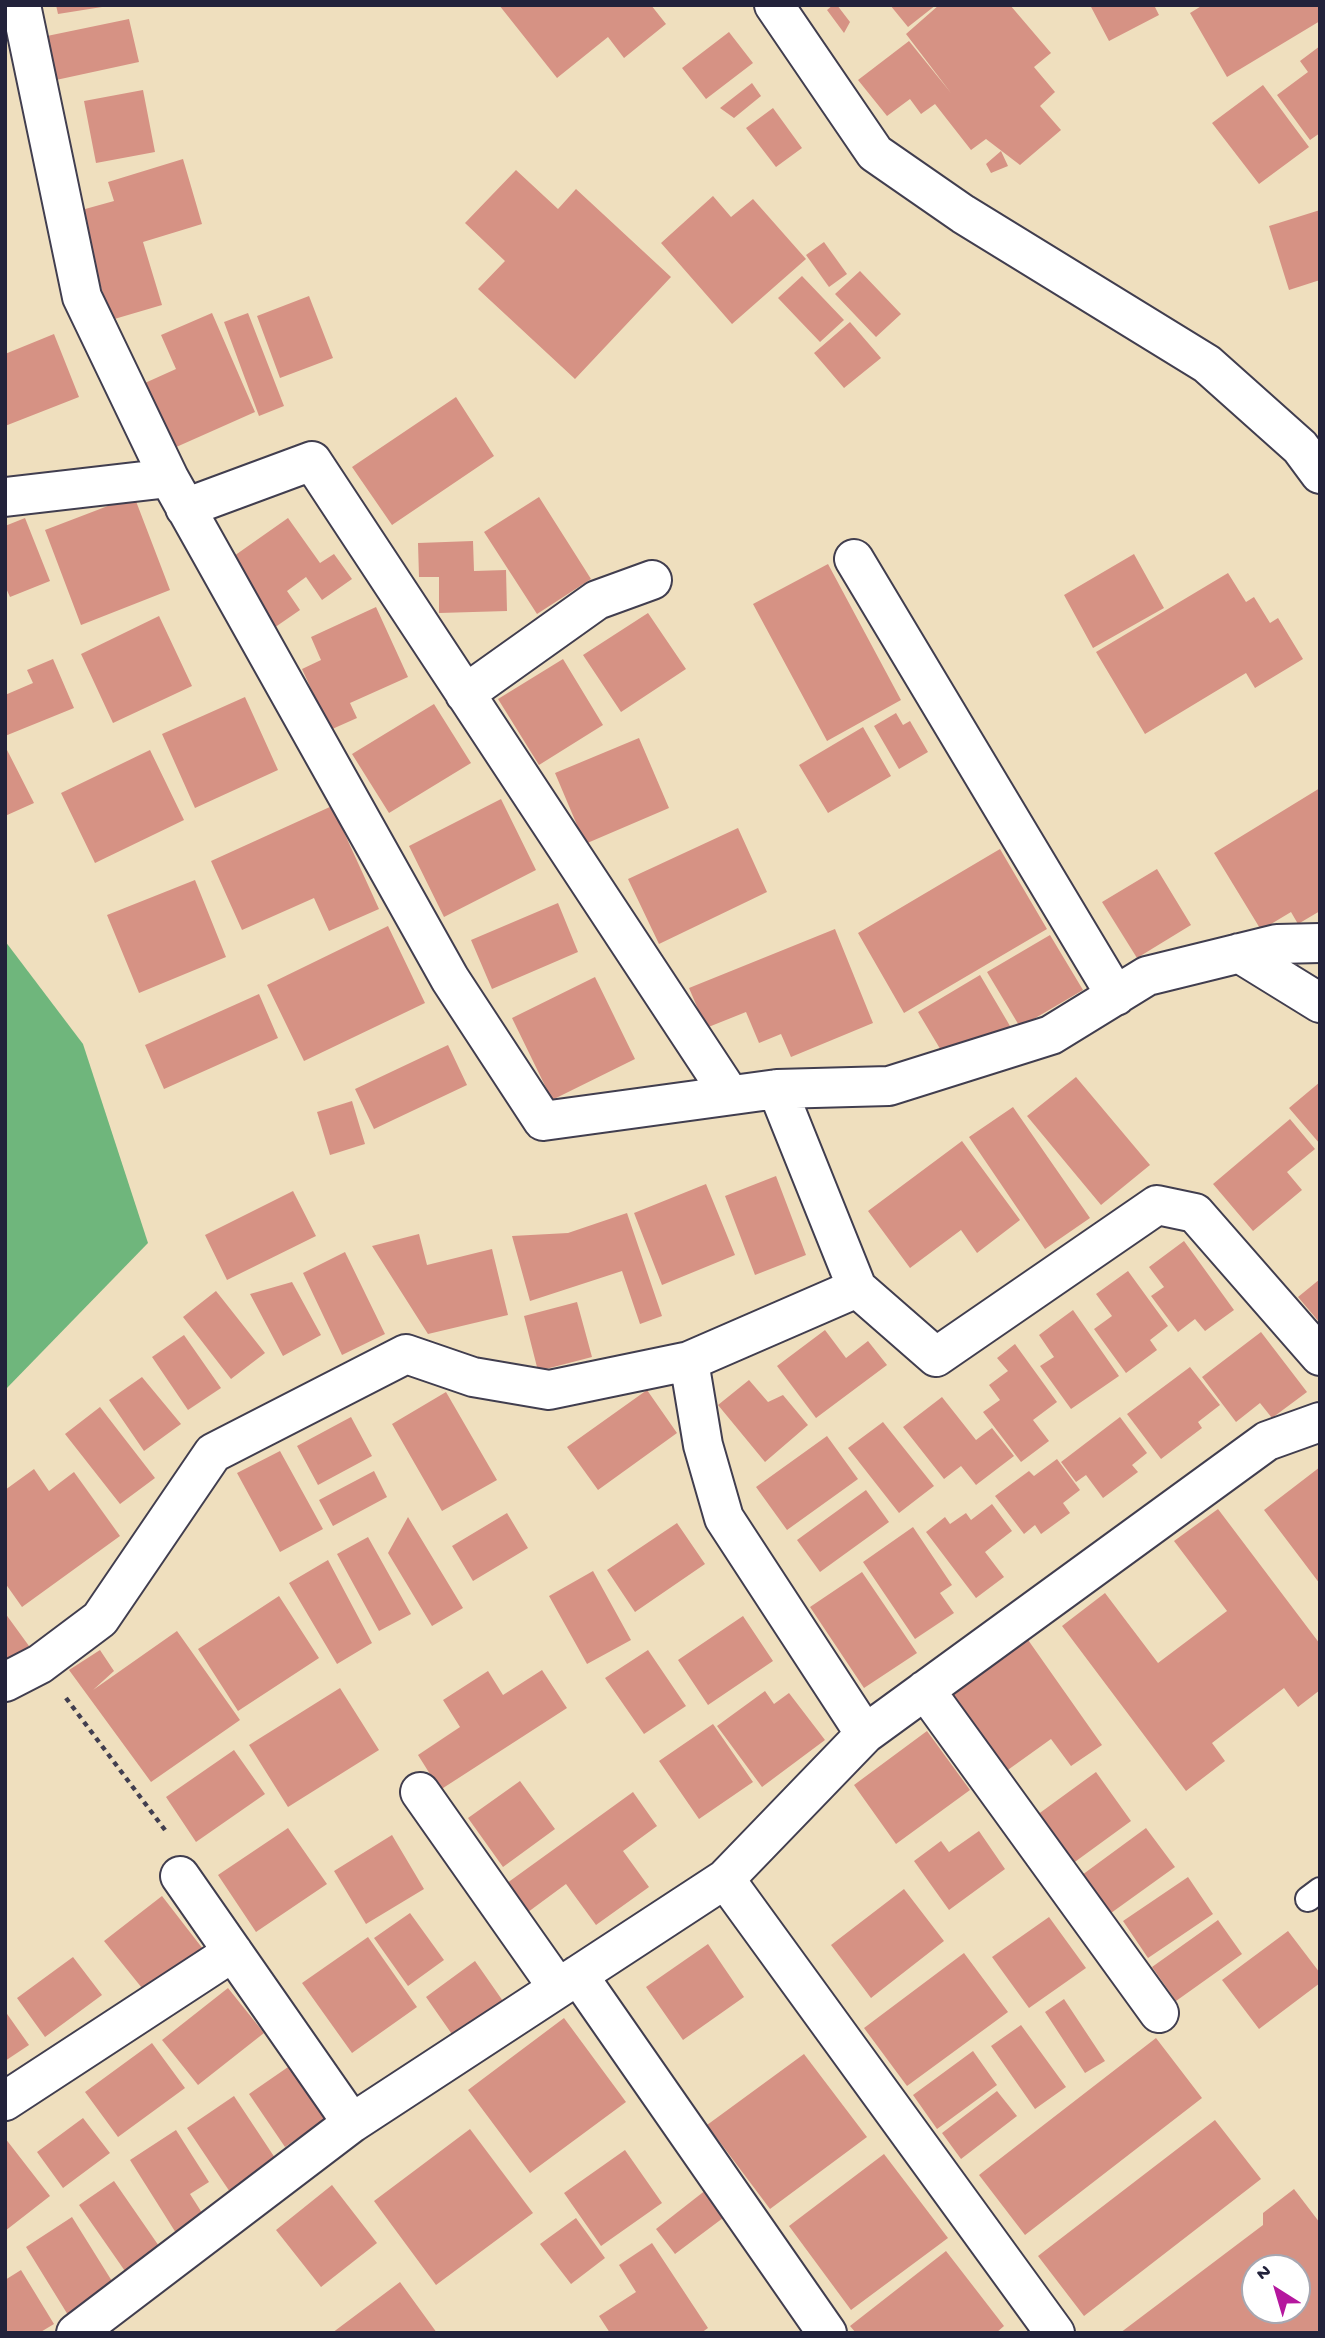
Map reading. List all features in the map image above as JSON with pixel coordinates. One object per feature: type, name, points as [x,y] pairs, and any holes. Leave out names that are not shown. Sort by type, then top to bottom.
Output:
[{"type":"street","points":[[21,5],[82,297],[177,493],[450,979],[543,1121],[777,1088],[889,1086],[1051,1035],[1147,976],[1277,944],[1320,943]]},
{"type":"street","points":[[775,5],[875,153],[963,214],[1207,364],[1300,447],[1320,474]]},
{"type":"street","points":[[5,497],[177,493],[312,461],[730,1095]]},
{"type":"street","points":[[854,559],[1116,996]]},
{"type":"street","points":[[466,694],[597,600],[652,580]]},
{"type":"street","points":[[1239,953],[1320,1003]]},
{"type":"street","points":[[777,1088],[857,1288],[936,1357],[1157,1205],[1195,1213],[1320,1356]]},
{"type":"street","points":[[5,1682],[40,1664],[100,1619],[213,1453],[406,1354],[473,1377],[549,1390],[689,1360],[857,1288]]},
{"type":"street","points":[[689,1360],[703,1445],[724,1518],[865,1734]]},
{"type":"street","points":[[76,2333],[352,2123],[725,1879],[865,1734],[1267,1441],[1320,1422]]},
{"type":"street","points":[[925,1690],[1159,2012]]},
{"type":"street","points":[[420,1792],[568,1981],[827,2333]]},
{"type":"street","points":[[180,1876],[352,2123]]},
{"type":"street","points":[[725,1879],[1055,2333]]},
{"type":"street","points":[[5,2101],[233,1952]]},
{"type":"path","points":[[40,1664],[187,1859],[180,1876]]},
{"type":"green space","points":[[5,941],[83,1044],[148,1243],[5,1390]]},
{"type":"building","points":[[56,5],[102,5],[102,7],[58,14]]},
{"type":"building","points":[[499,5],[651,5],[666,24],[624,58],[608,37],[557,78]]},
{"type":"building","points":[[837,5],[850,22],[844,33],[827,10]]},
{"type":"building","points":[[890,5],[936,5],[908,27]]},
{"type":"building","points":[[939,5],[1010,5],[1051,53],[1034,67],[1055,92],[1040,106],[1061,130],[1020,165],[986,139],[971,150],[935,104],[921,114],[910,99],[887,116],[858,80],[909,41],[951,93],[906,34]]},
{"type":"building","points":[[1090,5],[1154,5],[1159,15],[1109,41]]},
{"type":"building","points":[[1203,5],[1320,5],[1320,21],[1227,77],[1190,13]]},
{"type":"building","points":[[129,19],[139,62],[56,80],[47,36]]},
{"type":"building","points":[[729,32],[753,63],[706,99],[682,68]]},
{"type":"building","points":[[1320,46],[1320,133],[1310,140],[1277,95],[1308,72],[1300,61]]},
{"type":"building","points":[[752,83],[761,96],[734,118],[720,108]]},
{"type":"building","points":[[1263,85],[1309,147],[1259,184],[1212,123]]},
{"type":"building","points":[[143,90],[155,152],[96,163],[84,101]]},
{"type":"building","points":[[773,108],[802,148],[776,167],[746,128]]},
{"type":"building","points":[[1001,151],[1008,166],[991,173],[986,164]]},
{"type":"building","points":[[183,159],[202,224],[143,242],[162,305],[111,320],[78,211],[114,201],[108,182]]},
{"type":"building","points":[[516,170],[558,209],[576,189],[671,277],[575,379],[478,289],[505,261],[465,223]]},
{"type":"building","points":[[713,196],[731,217],[753,199],[806,259],[732,324],[661,243]]},
{"type":"building","points":[[1320,210],[1320,280],[1289,290],[1269,226]]},
{"type":"building","points":[[824,242],[847,274],[829,287],[806,255]]},
{"type":"building","points":[[860,271],[901,314],[876,337],[835,294]]},
{"type":"building","points":[[802,276],[844,320],[820,342],[778,298]]},
{"type":"building","points":[[309,296],[333,358],[280,378],[257,316]]},
{"type":"building","points":[[212,313],[255,412],[165,452],[136,387],[176,369],[161,335]]},
{"type":"building","points":[[248,313],[284,406],[259,416],[224,322]]},
{"type":"building","points":[[850,322],[881,358],[844,388],[814,353]]},
{"type":"building","points":[[54,334],[79,397],[5,426],[5,354]]},
{"type":"building","points":[[456,397],[494,456],[392,525],[352,467]]},
{"type":"building","points":[[134,496],[170,590],[81,625],[45,530]]},
{"type":"building","points":[[539,497],[591,579],[537,614],[484,532]]},
{"type":"building","points":[[25,518],[50,581],[10,597],[5,586],[5,526]]},
{"type":"building","points":[[288,518],[320,563],[334,554],[352,579],[322,600],[306,577],[287,591],[300,610],[271,630],[224,563]]},
{"type":"building","points":[[473,541],[474,571],[506,570],[507,611],[439,613],[439,577],[419,577],[418,543]]},
{"type":"building","points":[[1134,554],[1164,608],[1093,648],[1064,595]]},
{"type":"building","points":[[828,564],[901,700],[827,741],[753,604]]},
{"type":"building","points":[[1228,573],[1246,602],[1254,597],[1270,623],[1278,618],[1303,659],[1255,688],[1246,673],[1145,734],[1096,652]]},
{"type":"building","points":[[376,607],[408,677],[350,703],[357,718],[330,730],[302,669],[321,660],[311,637]]},
{"type":"building","points":[[648,613],[686,669],[621,712],[583,655]]},
{"type":"building","points":[[159,616],[192,686],[113,723],[81,654]]},
{"type":"building","points":[[53,659],[74,708],[5,736],[5,695],[33,683],[27,670]]},
{"type":"building","points":[[563,659],[603,725],[539,765],[498,699]]},
{"type":"building","points":[[245,697],[278,770],[195,808],[162,734]]},
{"type":"building","points":[[434,704],[471,763],[389,813],[352,754]]},
{"type":"building","points":[[896,713],[903,725],[910,721],[928,752],[899,769],[874,726]]},
{"type":"building","points":[[863,727],[891,776],[828,813],[799,765]]},
{"type":"building","points":[[639,738],[669,808],[585,844],[555,773]]},
{"type":"building","points":[[5,746],[34,803],[5,816]]},
{"type":"building","points":[[150,750],[184,820],[95,863],[61,793]]},
{"type":"building","points":[[1320,788],[1320,911],[1298,924],[1291,912],[1261,930],[1214,853]]},
{"type":"building","points":[[501,799],[536,870],[444,917],[409,846]]},
{"type":"building","points":[[332,806],[379,909],[329,931],[314,898],[242,930],[211,861]]},
{"type":"building","points":[[738,828],[767,892],[659,944],[628,879]]},
{"type":"building","points":[[1000,849],[1047,929],[904,1013],[858,933]]},
{"type":"building","points":[[1157,869],[1191,925],[1137,958],[1102,902]]},
{"type":"building","points":[[195,880],[226,957],[139,993],[107,915]]},
{"type":"building","points":[[558,903],[578,952],[492,989],[471,940]]},
{"type":"building","points":[[388,926],[425,1003],[304,1061],[267,985]]},
{"type":"building","points":[[835,929],[873,1023],[791,1057],[781,1034],[759,1043],[746,1012],[706,1028],[689,988]]},
{"type":"building","points":[[1050,935],[1083,990],[1020,1027],[987,972]]},
{"type":"building","points":[[980,975],[1010,1026],[948,1062],[918,1012]]},
{"type":"building","points":[[595,977],[635,1059],[552,1100],[512,1018]]},
{"type":"building","points":[[259,994],[278,1038],[164,1089],[145,1045]]},
{"type":"building","points":[[448,1045],[467,1085],[374,1129],[355,1089]]},
{"type":"building","points":[[1076,1077],[1150,1165],[1101,1205],[1027,1116]]},
{"type":"building","points":[[1320,1082],[1320,1144],[1289,1108]]},
{"type":"building","points":[[352,1101],[365,1144],[330,1155],[317,1112]]},
{"type":"building","points":[[1013,1107],[1090,1218],[1045,1249],[969,1137]]},
{"type":"building","points":[[1290,1119],[1315,1149],[1287,1172],[1302,1190],[1253,1231],[1213,1184]]},
{"type":"building","points":[[962,1141],[1020,1220],[977,1253],[961,1230],[910,1268],[868,1211]]},
{"type":"building","points":[[776,1176],[806,1255],[755,1275],[725,1196]]},
{"type":"building","points":[[706,1184],[735,1255],[662,1285],[634,1213]]},
{"type":"building","points":[[293,1191],[316,1236],[227,1280],[205,1235]]},
{"type":"building","points":[[627,1213],[662,1316],[640,1324],[622,1271],[530,1301],[512,1236],[568,1233]]},
{"type":"building","points":[[419,1234],[427,1265],[492,1249],[508,1315],[428,1334],[372,1246]]},
{"type":"building","points":[[1184,1241],[1234,1310],[1205,1331],[1195,1319],[1178,1332],[1151,1296],[1164,1287],[1149,1267]]},
{"type":"building","points":[[345,1252],[385,1334],[342,1355],[303,1273]]},
{"type":"building","points":[[1128,1271],[1168,1326],[1150,1340],[1157,1350],[1126,1373],[1094,1329],[1112,1316],[1096,1294]]},
{"type":"building","points":[[1320,1279],[1320,1323],[1298,1297]]},
{"type":"building","points":[[292,1282],[321,1335],[283,1356],[250,1294]]},
{"type":"building","points":[[216,1291],[265,1353],[231,1379],[183,1317]]},
{"type":"building","points":[[577,1302],[592,1357],[538,1371],[524,1316]]},
{"type":"building","points":[[1073,1310],[1119,1376],[1071,1409],[1040,1366],[1054,1357],[1039,1335]]},
{"type":"building","points":[[825,1330],[846,1358],[868,1341],[887,1365],[816,1418],[777,1366]]},
{"type":"building","points":[[1261,1332],[1307,1392],[1272,1418],[1260,1403],[1236,1422],[1202,1377]]},
{"type":"building","points":[[184,1335],[221,1388],[188,1410],[152,1357]]},
{"type":"building","points":[[1015,1344],[1057,1402],[1033,1420],[1049,1441],[1021,1462],[983,1412],[1000,1400],[989,1385],[1008,1371],[997,1358]]},
{"type":"building","points":[[1190,1367],[1220,1405],[1198,1422],[1202,1428],[1161,1459],[1127,1414]]},
{"type":"building","points":[[142,1377],[181,1424],[144,1451],[109,1400]]},
{"type":"building","points":[[749,1380],[768,1402],[783,1395],[808,1425],[765,1462],[718,1405]]},
{"type":"building","points":[[647,1390],[677,1433],[598,1490],[567,1447]]},
{"type":"building","points":[[446,1392],[497,1480],[442,1511],[392,1424]]},
{"type":"building","points":[[942,1397],[976,1440],[992,1428],[1014,1456],[976,1485],[961,1466],[944,1479],[903,1427]]},
{"type":"building","points":[[100,1407],[155,1478],[120,1504],[65,1434]]},
{"type":"building","points":[[351,1417],[372,1456],[318,1485],[297,1446]]},
{"type":"building","points":[[1120,1417],[1147,1453],[1132,1465],[1138,1472],[1103,1498],[1086,1475],[1076,1482],[1061,1462]]},
{"type":"building","points":[[883,1422],[934,1486],[899,1513],[848,1448]]},
{"type":"building","points":[[827,1436],[858,1479],[787,1530],[756,1487]]},
{"type":"building","points":[[280,1451],[323,1529],[280,1552],[237,1473]]},
{"type":"building","points":[[1057,1459],[1080,1490],[1063,1503],[1070,1513],[1041,1534],[1035,1525],[1024,1534],[995,1496],[1029,1471],[1034,1476]]},
{"type":"building","points":[[1320,1467],[1320,1584],[1264,1510]]},
{"type":"building","points":[[34,1469],[49,1491],[74,1472],[120,1536],[22,1607],[5,1583],[5,1490]]},
{"type":"building","points":[[374,1471],[387,1497],[333,1526],[319,1500]]},
{"type":"building","points":[[866,1490],[889,1522],[820,1572],[797,1540]]},
{"type":"building","points":[[992,1504],[1012,1531],[985,1552],[1004,1577],[976,1598],[926,1532],[945,1517],[950,1524],[966,1513],[971,1520]]},
{"type":"building","points":[[1218,1509],[1320,1644],[1320,1690],[1298,1707],[1284,1688],[1212,1743],[1225,1761],[1186,1791],[1062,1626],[1105,1593],[1158,1663],[1227,1611],[1174,1541]]},
{"type":"building","points":[[507,1513],[528,1548],[473,1581],[452,1546]]},
{"type":"building","points":[[408,1517],[463,1608],[432,1626],[388,1553]]},
{"type":"building","points":[[677,1523],[705,1564],[635,1612],[607,1570]]},
{"type":"building","points":[[913,1527],[952,1585],[940,1593],[954,1613],[915,1639],[863,1562]]},
{"type":"building","points":[[368,1537],[411,1614],[379,1631],[337,1554]]},
{"type":"building","points":[[328,1560],[372,1643],[337,1664],[289,1583]]},
{"type":"building","points":[[593,1571],[631,1640],[587,1664],[549,1596]]},
{"type":"building","points":[[862,1572],[917,1653],[864,1688],[810,1607]]},
{"type":"building","points":[[279,1596],[319,1658],[238,1711],[198,1649]]},
{"type":"building","points":[[5,1613],[29,1646],[5,1664]]},
{"type":"building","points":[[743,1616],[773,1661],[708,1705],[678,1660]]},
{"type":"building","points":[[177,1631],[240,1720],[151,1782],[69,1670],[100,1650],[114,1671],[93,1690]]},
{"type":"building","points":[[1026,1637],[1102,1745],[1071,1766],[1051,1739],[998,1777],[941,1697]]},
{"type":"building","points":[[648,1650],[686,1706],[644,1734],[605,1678]]},
{"type":"building","points":[[542,1670],[567,1708],[440,1790],[418,1755],[460,1727],[443,1700],[488,1671],[503,1695]]},
{"type":"building","points":[[340,1688],[379,1750],[288,1807],[249,1745]]},
{"type":"building","points":[[765,1691],[774,1704],[789,1693],[825,1740],[762,1787],[717,1726]]},
{"type":"building","points":[[713,1724],[753,1782],[699,1819],[659,1761]]},
{"type":"building","points":[[927,1731],[970,1790],[896,1844],[854,1785]]},
{"type":"building","points":[[234,1750],[265,1794],[196,1842],[166,1797]]},
{"type":"building","points":[[1096,1772],[1131,1821],[1072,1864],[1037,1815]]},
{"type":"building","points":[[520,1781],[555,1829],[503,1867],[468,1818]]},
{"type":"building","points":[[633,1792],[657,1826],[623,1851],[649,1887],[596,1925],[566,1884],[524,1915],[503,1886]]},
{"type":"building","points":[[288,1828],[327,1884],[256,1932],[218,1875]]},
{"type":"building","points":[[1146,1828],[1175,1867],[1111,1913],[1082,1875]]},
{"type":"building","points":[[979,1831],[1005,1869],[949,1910],[914,1861],[941,1841],[949,1852]]},
{"type":"building","points":[[392,1835],[424,1889],[366,1924],[334,1871]]},
{"type":"building","points":[[1188,1877],[1213,1914],[1148,1958],[1123,1921]]},
{"type":"building","points":[[904,1889],[944,1941],[871,1998],[831,1945]]},
{"type":"building","points":[[162,1896],[203,1949],[146,1993],[104,1941]]},
{"type":"building","points":[[410,1913],[444,1960],[408,1986],[374,1938]]},
{"type":"building","points":[[1049,1917],[1086,1968],[1029,2008],[992,1957]]},
{"type":"building","points":[[1218,1920],[1242,1954],[1176,2001],[1152,1967]]},
{"type":"building","points":[[1288,1931],[1320,1973],[1320,1983],[1259,2029],[1222,1980]]},
{"type":"building","points":[[368,1937],[417,2007],[352,2053],[302,1983]]},
{"type":"building","points":[[708,1944],[744,1997],[683,2040],[646,1987]]},
{"type":"building","points":[[964,1953],[1008,2012],[907,2086],[864,2028]]},
{"type":"building","points":[[73,1957],[102,1995],[45,2037],[17,1998]]},
{"type":"building","points":[[475,1961],[505,2004],[456,2040],[426,1997]]},
{"type":"building","points":[[228,1988],[264,2033],[198,2085],[162,2040]]},
{"type":"building","points":[[1064,1999],[1105,2061],[1085,2073],[1045,2012]]},
{"type":"building","points":[[5,2011],[29,2045],[5,2061]]},
{"type":"building","points":[[564,2018],[626,2102],[530,2173],[468,2090]]},
{"type":"building","points":[[1021,2025],[1066,2087],[1035,2109],[991,2046]]},
{"type":"building","points":[[1156,2038],[1202,2098],[1025,2235],[979,2175]]},
{"type":"building","points":[[152,2043],[185,2088],[118,2137],[85,2092]]},
{"type":"building","points":[[973,2051],[997,2085],[937,2129],[913,2095]]},
{"type":"building","points":[[804,2054],[867,2137],[770,2209],[707,2125]]},
{"type":"building","points":[[291,2065],[327,2118],[285,2147],[249,2094]]},
{"type":"building","points":[[997,2091],[1017,2116],[961,2159],[942,2133]]},
{"type":"building","points":[[234,2096],[279,2164],[232,2195],[187,2128]]},
{"type":"building","points":[[83,2118],[110,2153],[63,2188],[37,2152]]},
{"type":"building","points":[[1215,2120],[1261,2179],[1084,2316],[1038,2256]]},
{"type":"building","points":[[470,2129],[533,2213],[436,2285],[374,2201]]},
{"type":"building","points":[[176,2130],[209,2182],[190,2194],[204,2216],[176,2233],[130,2160]]},
{"type":"building","points":[[5,2138],[50,2196],[5,2231]]},
{"type":"building","points":[[625,2150],[662,2203],[601,2246],[564,2193]]},
{"type":"building","points":[[884,2154],[948,2238],[851,2310],[789,2226]]},
{"type":"building","points":[[114,2181],[161,2249],[127,2274],[79,2205]]},
{"type":"building","points":[[332,2185],[377,2243],[321,2287],[276,2230]]},
{"type":"building","points":[[711,2186],[731,2212],[675,2254],[656,2229]]},
{"type":"building","points":[[1294,2189],[1320,2223],[1320,2329],[1315,2333],[1120,2333],[1263,2225],[1263,2213]]},
{"type":"building","points":[[72,2217],[115,2286],[68,2315],[26,2247]]},
{"type":"building","points":[[576,2218],[605,2258],[571,2284],[540,2244]]},
{"type":"building","points":[[652,2243],[708,2328],[701,2333],[610,2333],[599,2316],[636,2292],[619,2265]]},
{"type":"building","points":[[946,2251],[1004,2326],[996,2333],[856,2333],[850,2326]]},
{"type":"building","points":[[21,2270],[54,2324],[39,2333],[5,2333],[5,2280]]},
{"type":"building","points":[[400,2282],[437,2333],[332,2333]]}]
